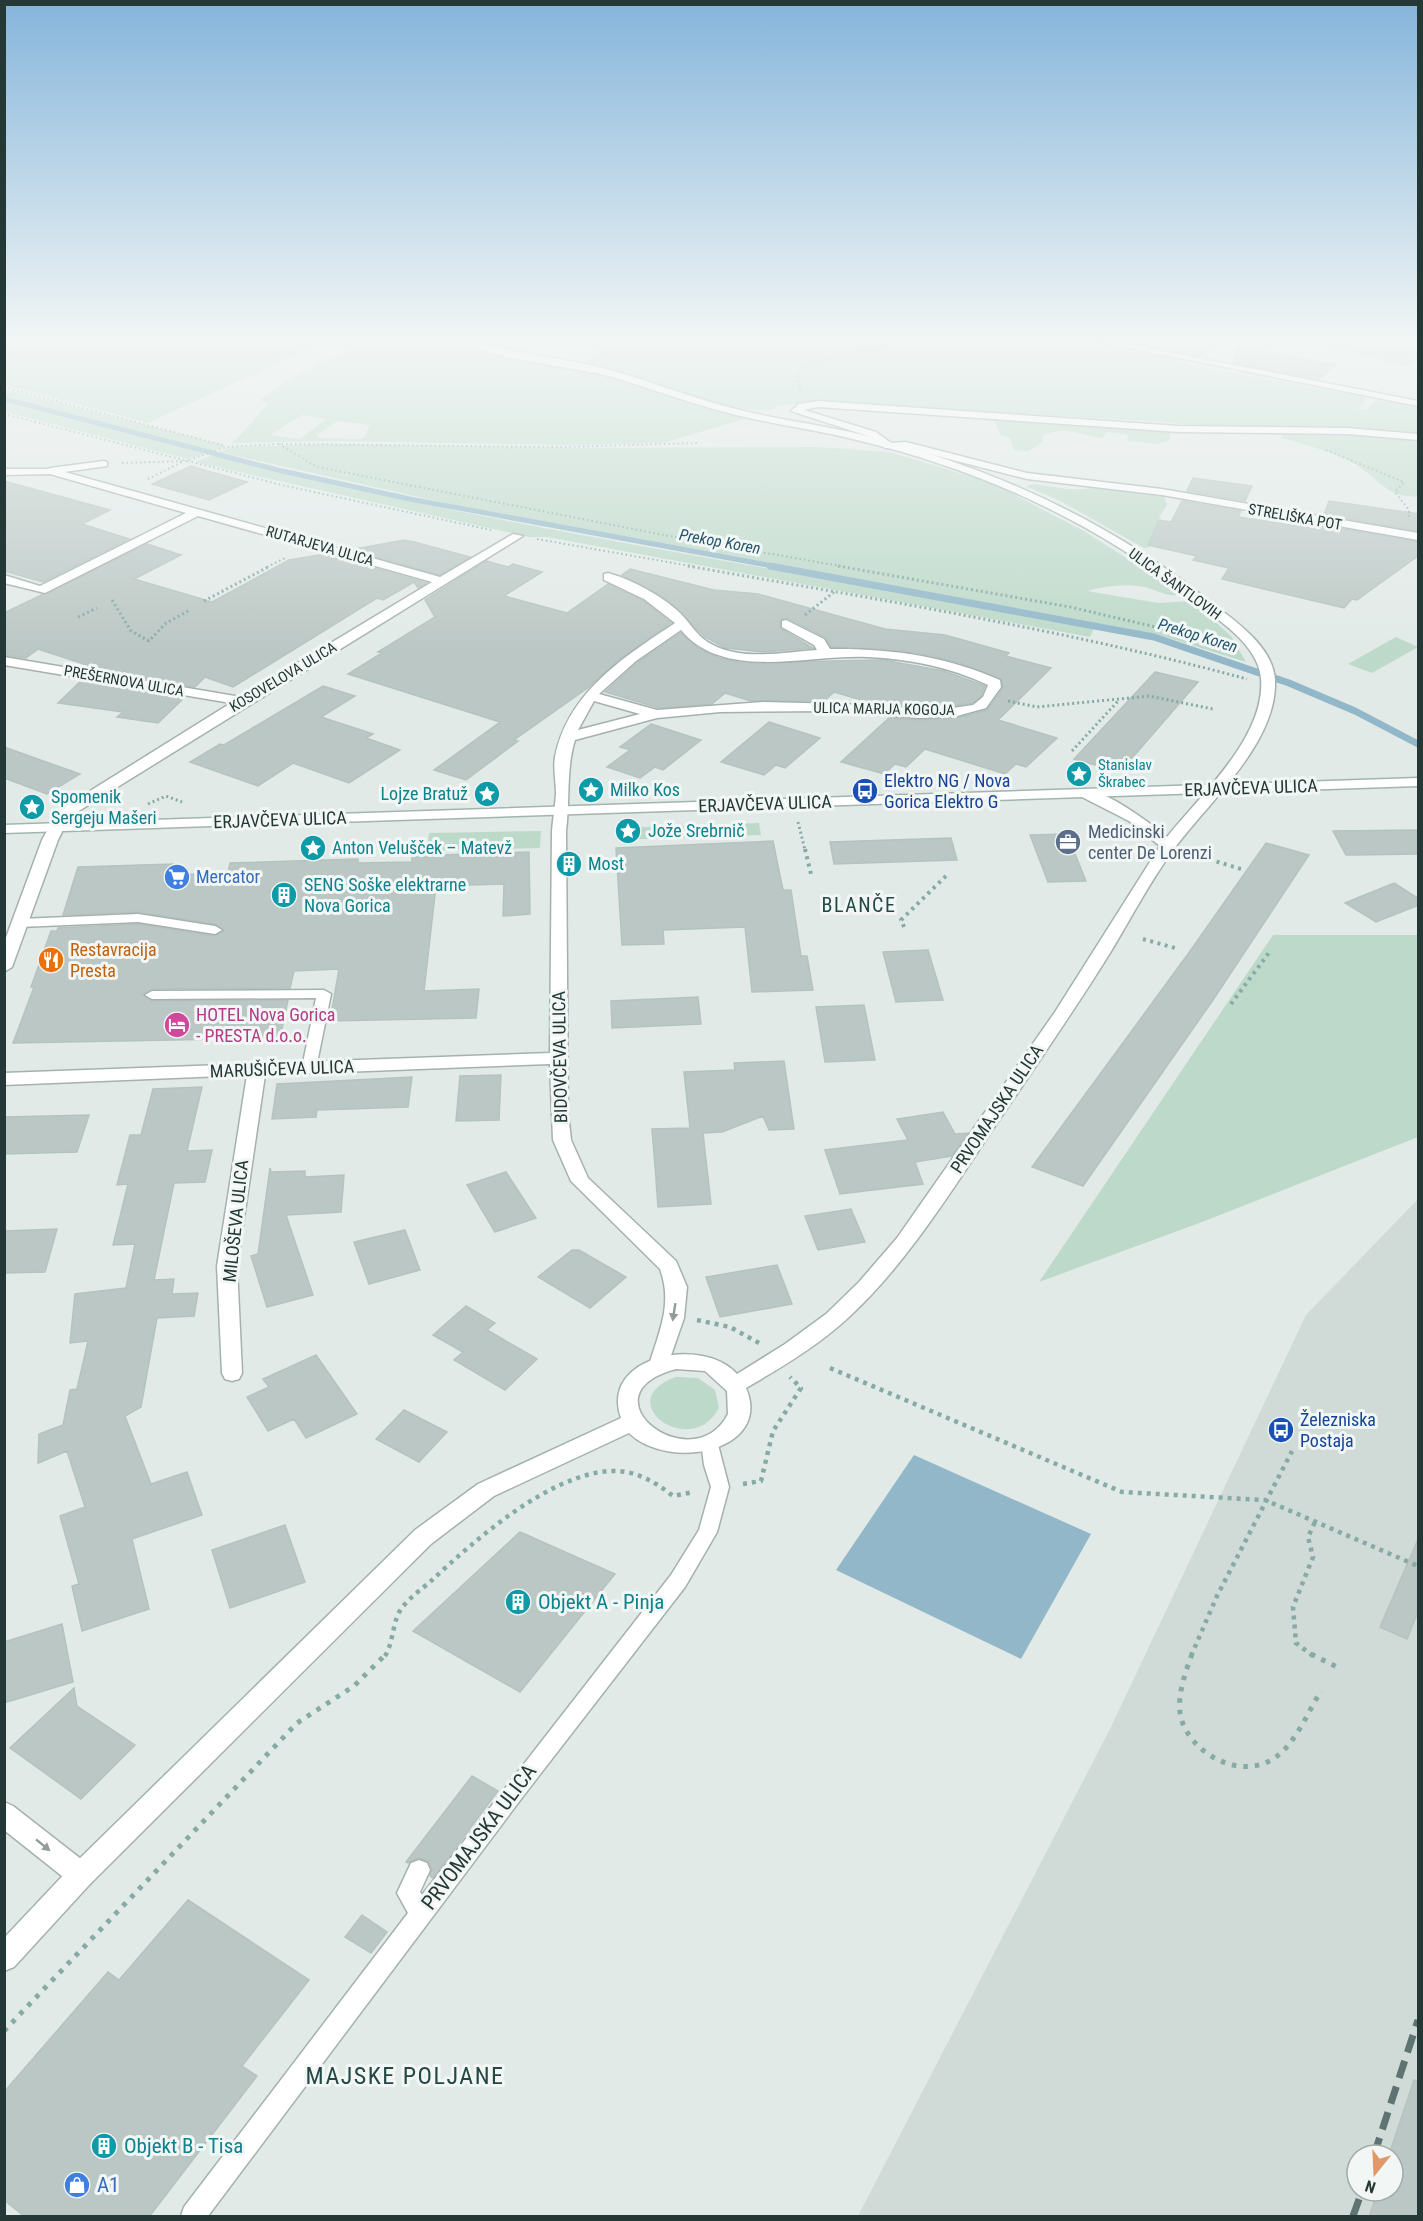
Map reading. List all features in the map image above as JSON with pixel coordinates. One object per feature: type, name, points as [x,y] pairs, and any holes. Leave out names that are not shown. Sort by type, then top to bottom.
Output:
[{"type":"street","name":"ULICA ŠANTLOVIH","points":[[889,446],[988,478],[1044,501],[1115,541],[1196,596],[1261,655],[1268,679],[1264,706],[1254,735],[1213,790]]},
{"type":"street","name":"STRELIŠKA POT","points":[[889,446],[895,446]]},
{"type":"street","name":"STRELIŠKA POT","points":[[909,446],[1027,476],[1162,492],[1414,536]]},
{"type":"street","name":"RUTARJEVA ULICA","points":[[4,472],[50,471],[441,581]]},
{"type":"street","points":[[4,579],[41,590],[199,512]]},
{"type":"street","name":"KOSOVELOVA ULICA","points":[[57,827],[63,814],[243,701],[518,536]]},
{"type":"street","points":[[608,577],[633,587],[659,603],[691,636],[712,650],[739,656],[765,658],[826,653],[873,654],[920,660],[976,673],[995,683],[990,697]]},
{"type":"street","points":[[562,811],[562,758],[572,725],[591,696],[629,660],[681,624]]},
{"type":"street","points":[[788,625],[819,642],[826,653]]},
{"type":"street","name":"PREŠERNOVA ULICA","points":[[4,661],[243,701]]},
{"type":"street","name":"ULICA MARIJA KOGOJA","points":[[591,696],[658,714]]},
{"type":"street","name":"ULICA MARIJA KOGOJA","points":[[569,737],[658,714],[736,708],[829,707],[944,712],[974,709],[990,697]]},
{"type":"street","name":"ERJAVČEVA ULICA","points":[[4,829],[1419,782]]},
{"type":"street","name":"PRVOMAJSKA ULICA","points":[[735,1385],[775,1361],[843,1311],[887,1263],[933,1205],[1093,966],[1168,845],[1213,790]]},
{"type":"street","points":[[1087,794],[1134,818],[1168,845]]},
{"type":"street","name":"BIDOVČEVA ULICA","points":[[562,811],[559,851],[559,1113],[562,1140],[580,1181],[669,1266],[677,1287],[674,1318],[659,1365]]},
{"type":"street","points":[[4,967],[57,827]]},
{"type":"street","name":"MARUŠIČEVA ULICA","points":[[4,1079],[560,1058]]},
{"type":"street","name":"MILOŠEVA ULICA","points":[[232,1373],[227,1266],[257,1070]]},
{"type":"street","points":[[694,1361],[711,1365],[725,1374],[735,1385],[740,1397],[740,1410],[735,1423],[725,1434],[710,1442],[693,1446],[674,1446],[657,1442],[642,1433],[632,1422],[627,1409],[631,1389],[644,1373],[659,1365],[694,1361]]},
{"type":"street","points":[[4,1958],[81,1875],[423,1537],[486,1490],[632,1422]]},
{"type":"street","points":[[4,1814],[81,1875]]},
{"type":"lane","points":[[50,471],[104,464]]},
{"type":"lane","points":[[20,923],[138,918],[215,930]]},
{"type":"lane","points":[[152,995],[324,994],[309,1068]]},
{"type":"lane","points":[[710,1442],[713,1465],[720,1487]]},
{"type":"lane","name":"PRVOMAJSKA ULICA","points":[[194,2217],[421,1914],[678,1581],[708,1532],[720,1487]]},
{"type":"lane","points":[[419,1870],[408,1893],[421,1914]]},
{"type":"path","points":[[127,446],[285,486],[518,536],[835,591],[1144,651],[1253,680]]},
{"type":"path","points":[[221,446],[226,447]]},
{"type":"path","points":[[123,491],[191,459],[226,447],[250,446]]},
{"type":"path","points":[[282,446],[317,467],[669,536],[1070,607],[1222,642]]},
{"type":"path","points":[[452,446],[629,446]]},
{"type":"path","points":[[1317,446],[1404,482],[1395,492],[1409,510],[1414,536]]},
{"type":"path","points":[[104,464],[186,461]]},
{"type":"path","points":[[204,601],[312,544]]},
{"type":"path","points":[[788,625],[835,591]]},
{"type":"path","points":[[112,600],[131,631],[149,641],[166,623],[190,610]]},
{"type":"path","points":[[78,617],[97,608]]},
{"type":"path","points":[[990,697],[1037,707],[1149,696],[1213,709]]},
{"type":"path","points":[[1072,751],[1119,699]]},
{"type":"path","points":[[797,815],[811,874]]},
{"type":"path","points":[[1195,855],[1241,869]]},
{"type":"path","points":[[904,927],[901,920],[948,874]]},
{"type":"path","points":[[1143,939],[1176,948]]},
{"type":"path","points":[[1231,1004],[1271,950]]},
{"type":"path","points":[[4,2031],[297,1723],[354,1689],[381,1662],[386,1656],[400,1611],[463,1550],[552,1490],[588,1476],[606,1472],[644,1475],[673,1496],[761,1480],[771,1431],[782,1412],[801,1388],[751,1336],[714,1322],[674,1318]]},
{"type":"path","points":[[830,1368],[1122,1492],[1265,1500],[1419,1566]]},
{"type":"path","points":[[1292,1450],[1202,1628],[1183,1686],[1180,1718],[1186,1735],[1200,1749],[1218,1761],[1237,1766],[1256,1766],[1273,1760],[1291,1742],[1321,1691]]},
{"type":"path","points":[[1315,1522],[1308,1537],[1313,1557],[1293,1607],[1296,1643],[1315,1657],[1339,1668]]},
{"type":"shaded area","points":[[1418,1199],[1418,2216],[858,2216],[1110,1729],[1306,1315]]},
{"type":"green space","points":[[136,446],[173,446],[205,454],[188,459]]},
{"type":"green space","points":[[186,446],[223,446],[210,452]]},
{"type":"green space","points":[[1013,446],[1037,446],[1028,451],[1014,450]]},
{"type":"green space","points":[[1309,446],[1418,446],[1418,497],[1406,496],[1389,490],[1353,463]]},
{"type":"green space","points":[[231,447],[817,447],[890,452],[979,479],[1084,531],[1181,593],[1168,595],[1149,588],[1130,585],[1108,586],[1087,591],[1158,603],[1192,601],[1231,636],[1246,662],[1156,634],[468,508],[219,452]]},
{"type":"green space","points":[[213,455],[432,506],[1094,628],[1090,637],[547,537],[529,537],[195,462]]},
{"type":"green space","points":[[1034,484],[1074,489],[1098,486],[1164,496],[1167,505],[1160,516],[1151,547],[1144,548],[1062,502],[1026,486]]},
{"type":"green space","points":[[1396,637],[1418,647],[1372,673],[1348,664]]},
{"type":"green space","points":[[759,823],[761,835],[618,840],[618,828]]},
{"type":"green space","points":[[541,831],[540,848],[427,851],[429,833]]},
{"type":"green space","points":[[1273,935],[1418,935],[1418,1137],[1202,1222],[1039,1282]]},
{"type":"green space","points":[[676,1377],[698,1378],[715,1390],[719,1408],[706,1423],[691,1429],[675,1428],[662,1421],[653,1411],[651,1399],[657,1387]]},
{"type":"water","points":[[914,1455],[1091,1534],[1021,1659],[836,1570]]},
{"type":"building","points":[[191,466],[247,482],[209,500],[152,484]]},
{"type":"building","points":[[1193,478],[1252,486],[1245,501],[1187,491]]},
{"type":"building","points":[[4,481],[110,510],[82,524],[129,539],[43,582],[4,571]]},
{"type":"building","points":[[1182,501],[1241,511],[1238,517],[1319,529],[1320,525],[1419,542],[1419,555],[1357,600],[1352,599],[1344,608],[1222,579],[1229,568],[1193,560],[1197,556],[1148,545],[1159,520],[1171,522]]},
{"type":"building","points":[[1329,501],[1419,514],[1419,531],[1324,515]]},
{"type":"building","points":[[404,540],[470,557],[440,575],[350,550]]},
{"type":"building","points":[[147,544],[181,555],[134,579],[212,602],[289,560],[325,554],[426,583],[418,588],[414,582],[383,600],[377,598],[233,687],[205,677],[195,687],[94,670],[96,668],[38,649],[26,658],[4,655],[4,613]]},
{"type":"building","points":[[486,561],[508,567],[513,564],[542,572],[504,596],[567,613],[608,584],[643,601],[671,623],[617,661],[589,687],[514,740],[518,741],[466,780],[434,770],[500,722],[348,674],[382,653],[378,652],[435,617],[425,600]]},
{"type":"building","points":[[630,569],[714,590],[758,594],[885,629],[945,635],[1009,653],[1006,656],[1051,668],[998,720],[1057,738],[1026,767],[1016,764],[1005,774],[925,749],[906,767],[895,764],[884,774],[841,762],[889,718],[920,720],[957,718],[987,710],[1003,688],[1002,680],[960,663],[917,653],[831,647],[825,637],[787,618],[780,620],[781,629],[813,648],[764,652],[725,648],[705,637],[666,599],[622,575]]},
{"type":"building","points":[[681,633],[698,648],[719,658],[743,663],[883,660],[944,671],[985,686],[981,696],[972,703],[939,708],[875,704],[834,692],[824,701],[751,701],[725,693],[712,704],[659,708],[605,692],[637,663]]},
{"type":"building","points":[[1155,672],[1198,682],[1120,772],[1074,759]]},
{"type":"building","points":[[82,680],[184,698],[158,723],[117,717],[123,712],[58,703]]},
{"type":"building","points":[[323,686],[355,696],[321,717],[373,734],[366,738],[400,750],[349,783],[293,763],[258,786],[190,762],[220,744],[224,745]]},
{"type":"building","points":[[769,722],[820,738],[785,768],[776,765],[764,775],[721,762]]},
{"type":"building","points":[[651,724],[701,740],[663,770],[655,767],[640,778],[607,767],[630,750],[620,747]]},
{"type":"building","points":[[4,747],[80,774],[47,794],[4,778]]},
{"type":"building","points":[[1419,830],[1419,854],[1353,855],[1346,855],[1333,831]]},
{"type":"building","points":[[1067,834],[1086,881],[1048,882],[1030,835]]},
{"type":"building","points":[[951,838],[957,860],[834,864],[830,842]]},
{"type":"building","points":[[773,841],[783,890],[791,890],[801,956],[807,956],[813,990],[752,992],[745,927],[663,930],[664,944],[622,945],[616,848]]},
{"type":"building","points":[[1266,843],[1309,855],[1213,1000],[1083,1186],[1032,1167],[1188,954]]},
{"type":"building","points":[[529,852],[530,914],[503,916],[504,884],[436,886],[424,991],[479,989],[476,1018],[330,1021],[339,969],[294,971],[290,988],[152,989],[143,994],[152,1001],[288,1000],[280,1038],[13,1043],[34,987],[31,987],[51,931],[57,931],[58,928],[138,924],[215,936],[224,931],[215,924],[138,912],[63,915],[78,867],[173,864],[171,875],[228,873],[230,863],[358,859],[358,863],[412,862],[412,856]]},
{"type":"building","points":[[1394,883],[1419,899],[1419,905],[1376,922],[1345,903]]},
{"type":"building","points":[[928,950],[943,1000],[896,1002],[883,952]]},
{"type":"building","points":[[698,997],[701,1024],[612,1028],[611,1001]]},
{"type":"building","points":[[864,1005],[875,1060],[825,1062],[816,1007]]},
{"type":"building","points":[[784,1061],[794,1129],[769,1130],[763,1116],[722,1132],[703,1133],[711,1204],[658,1207],[656,1180],[660,1176],[656,1178],[652,1129],[690,1128],[684,1072],[735,1070],[734,1063]]},
{"type":"building","points":[[501,1075],[499,1120],[456,1121],[460,1076]]},
{"type":"building","points":[[412,1077],[408,1107],[317,1110],[316,1117],[272,1119],[277,1084]]},
{"type":"building","points":[[202,1087],[187,1151],[212,1150],[205,1182],[174,1183],[154,1280],[174,1279],[172,1294],[198,1293],[194,1316],[157,1318],[141,1407],[125,1416],[151,1484],[187,1472],[202,1515],[132,1539],[149,1609],[82,1631],[72,1586],[79,1584],[60,1516],[85,1507],[67,1451],[38,1463],[39,1434],[63,1425],[70,1390],[77,1389],[88,1341],[70,1343],[75,1294],[126,1288],[135,1244],[113,1245],[128,1184],[117,1185],[130,1135],[141,1135],[153,1089]]},
{"type":"building","points":[[943,1112],[955,1134],[968,1133],[952,1156],[915,1162],[923,1184],[840,1194],[825,1150],[908,1140],[897,1119]]},
{"type":"building","points":[[89,1115],[77,1152],[4,1154],[4,1117]]},
{"type":"building","points":[[270,1168],[271,1172],[305,1171],[305,1177],[344,1175],[341,1212],[286,1215],[313,1295],[267,1307],[251,1256],[258,1254]]},
{"type":"building","points":[[506,1172],[536,1218],[495,1232],[467,1185]]},
{"type":"building","points":[[851,1209],[865,1242],[818,1250],[805,1216]]},
{"type":"building","points":[[57,1229],[45,1272],[4,1273],[4,1231]]},
{"type":"building","points":[[405,1230],[420,1270],[369,1284],[354,1242]]},
{"type":"building","points":[[572,1250],[579,1250],[626,1277],[590,1308],[538,1277]]},
{"type":"building","points":[[777,1265],[792,1304],[720,1317],[706,1277]]},
{"type":"building","points":[[466,1306],[495,1323],[487,1330],[537,1359],[505,1390],[454,1360],[463,1352],[433,1335]]},
{"type":"building","points":[[316,1355],[357,1414],[306,1438],[294,1419],[268,1431],[247,1397],[269,1387],[263,1379]]},
{"type":"building","points":[[404,1410],[447,1432],[419,1462],[376,1439]]},
{"type":"building","points":[[285,1525],[305,1582],[230,1608],[212,1550]]},
{"type":"building","name":"Objekt A - Pinja","points":[[520,1532],[615,1574],[520,1692],[413,1631]]},
{"type":"building","points":[[1419,1537],[1419,1609],[1407,1639],[1380,1627]]},
{"type":"building","points":[[62,1624],[73,1682],[4,1703],[4,1642]]},
{"type":"building","points":[[74,1688],[77,1706],[135,1745],[81,1799],[10,1748]]},
{"type":"building","points":[[472,1776],[498,1791],[433,1878],[430,1876],[432,1869],[428,1861],[418,1858],[406,1862]]},
{"type":"building","name":"Objekt B - Tisa","points":[[188,1900],[309,1980],[242,2066],[257,2076],[149,2217],[25,2217],[4,2200],[4,2092],[108,1972],[119,1980]]},
{"type":"building","points":[[362,1915],[387,1932],[371,1953],[345,1937]]},
{"type":"building","points":[[1414,2080],[1419,2081],[1419,2217],[1369,2217],[1374,2203],[1405,2203],[1405,2143],[1393,2143]]},
{"type":"waterway","name":"Prekop Koren","points":[[184,446],[278,470],[410,499],[778,567]]},
{"type":"waterway","name":"Prekop Koren","points":[[770,566],[1154,637],[1289,683],[1355,711],[1418,744]]},
{"type":"railway","points":[[1378,2143],[1418,2020]]},
{"type":"railway","points":[[1353,2216],[1358,2203]]},
{"type":"place","name":"Stanislav Škrabec","points":[[1079,774]]},
{"type":"place","name":"Milko Kos","points":[[591,790]]},
{"type":"place","name":"Elektro NG / Nova Gorica Elektro G","points":[[865,791]]},
{"type":"place","name":"Lojze Bratuž","points":[[487,794]]},
{"type":"place","name":"Spomenik Sergeju Mašeri","points":[[32,807]]},
{"type":"place","name":"Jože Srebrnič","points":[[628,831]]},
{"type":"place","name":"Medicinski center De Lorenzi","points":[[1068,842]]},
{"type":"place","name":"Anton Velušček – Matevž","points":[[313,848]]},
{"type":"place","name":"Most","points":[[569,864]]},
{"type":"place","name":"Mercator","points":[[177,877]]},
{"type":"place","name":"SENG Soške elektrarne Nova Gorica","points":[[284,895]]},
{"type":"place","name":"Restavracija Presta","points":[[51,960]]},
{"type":"place","name":"HOTEL Nova Gorica - PRESTA d.o.o.","points":[[177,1025]]},
{"type":"place","name":"Železniska Postaja","points":[[1281,1430]]},
{"type":"place","name":"Objekt A - Pinja","points":[[518,1602]]},
{"type":"place","name":"Objekt B - Tisa","points":[[104,2146]]},
{"type":"place","name":"A1","points":[[77,2185]]},
{"type":"district","name":"BLANČE","points":[[859,905]]},
{"type":"district","name":"MAJSKE POLJANE","points":[[405,2076]]}]
